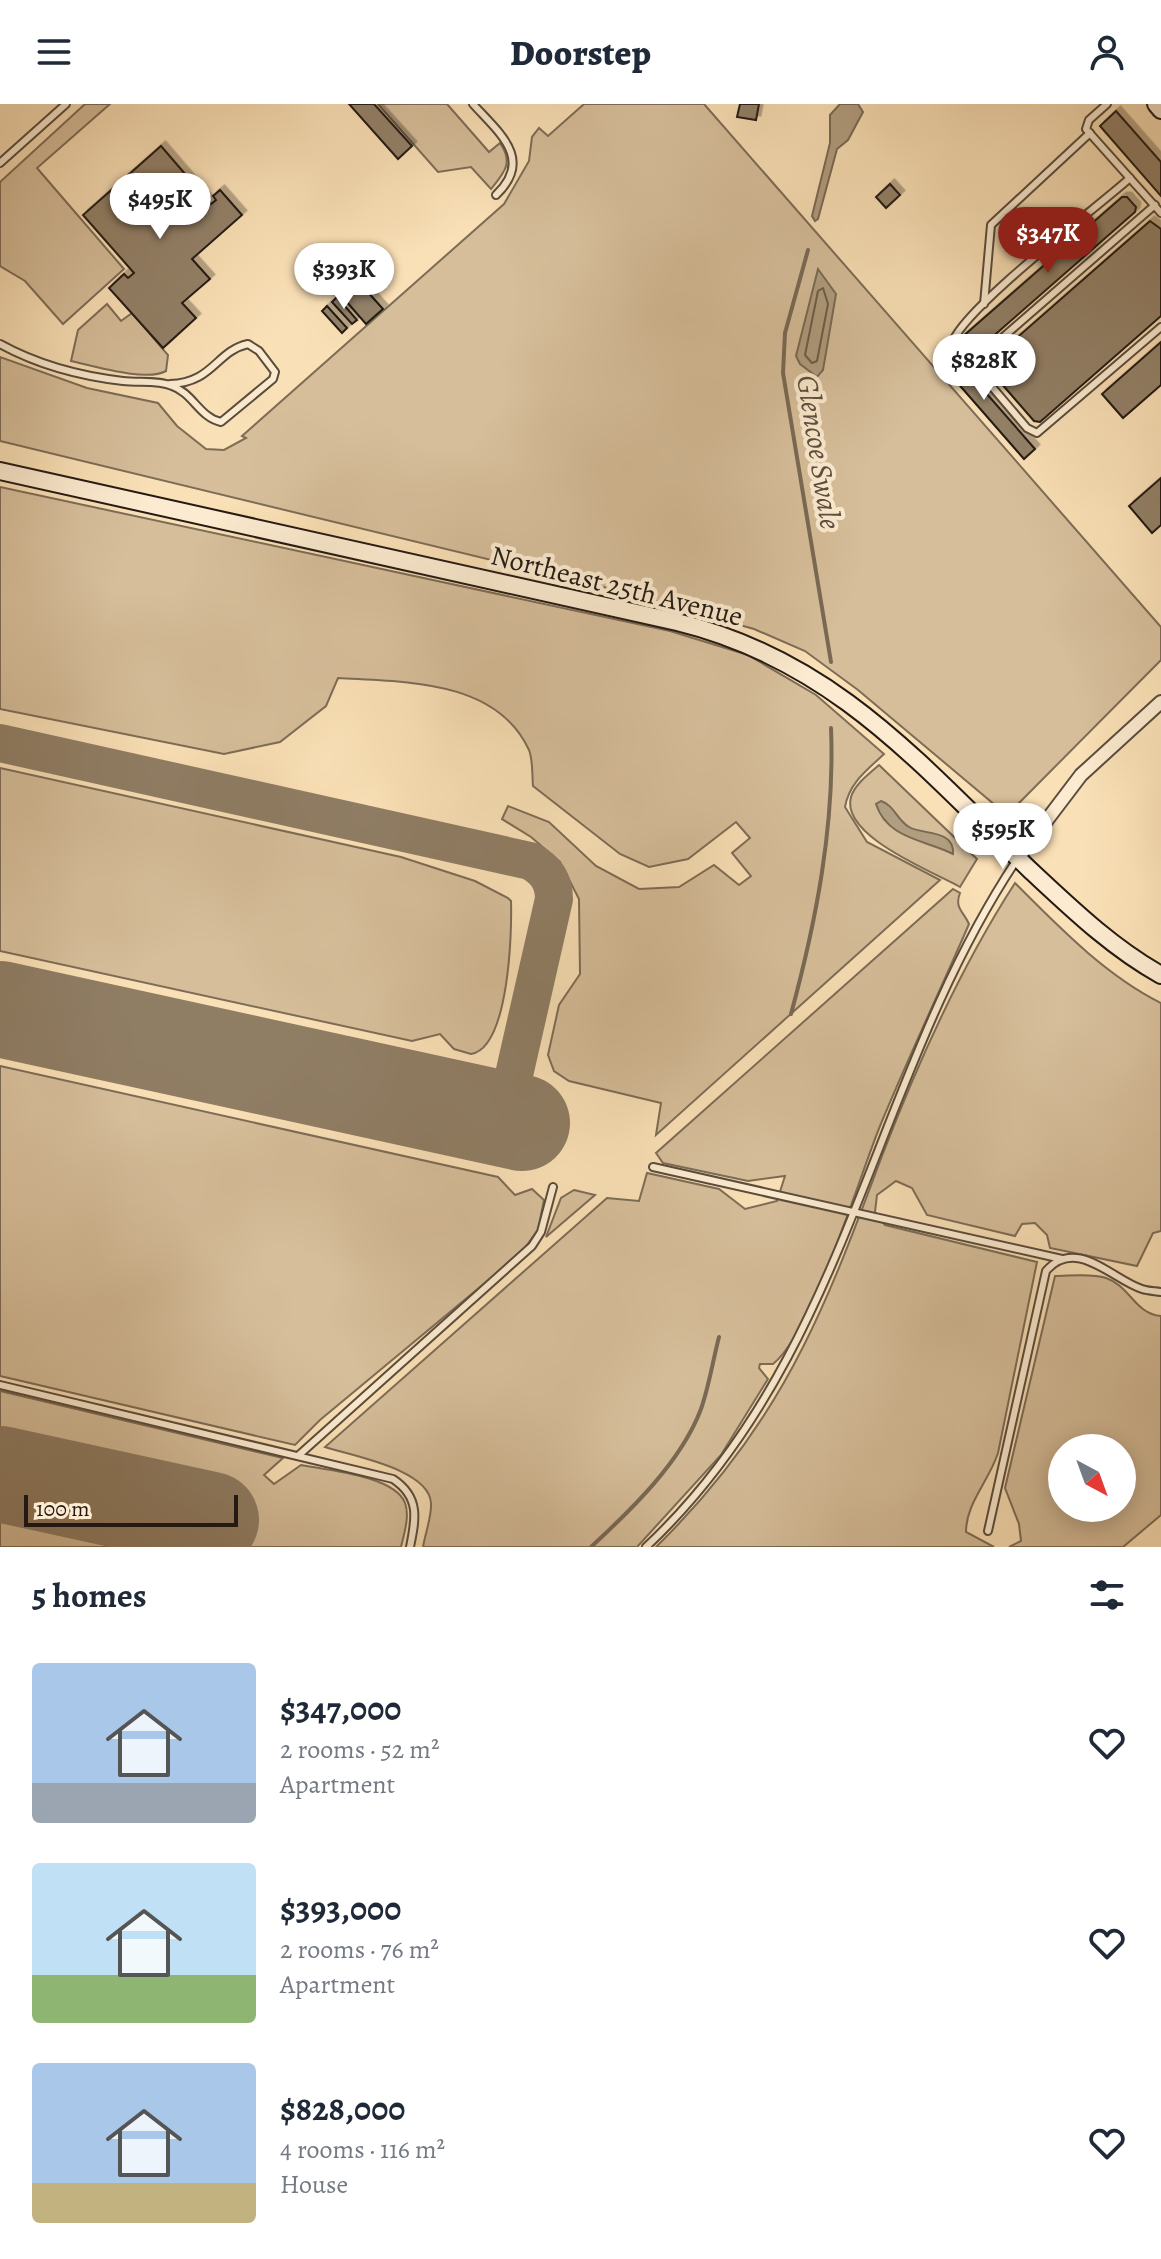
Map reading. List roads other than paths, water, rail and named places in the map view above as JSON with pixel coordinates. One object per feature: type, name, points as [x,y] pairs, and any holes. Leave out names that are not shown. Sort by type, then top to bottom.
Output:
[{"type":"main road","points":[[1156,104],[1161,110]]},
{"type":"main road","name":"Northeast 25th Avenue","points":[[0,471],[677,622],[742,642],[793,665],[846,698],[1120,951],[1161,975]]},
{"type":"street","points":[[1018,858],[1081,775],[1161,702]]},
{"type":"lane","points":[[0,163],[66,104]]},
{"type":"lane","points":[[473,104],[511,148],[513,170],[496,195]]},
{"type":"lane","points":[[1107,104],[1089,120],[1086,129],[1161,213]]},
{"type":"lane","points":[[984,304],[991,225],[1090,133]]},
{"type":"lane","points":[[1130,178],[984,304],[957,332],[953,341],[1027,428],[1037,433],[1161,327]]},
{"type":"lane","points":[[971,365],[1155,205]]},
{"type":"lane","points":[[0,344],[72,372],[170,384],[200,378],[239,346],[248,344],[259,351],[275,372],[273,379],[221,422],[202,413],[181,390],[170,384]]},
{"type":"lane","points":[[646,1547],[702,1488],[764,1402],[812,1313],[856,1212],[925,1036],[969,937],[1018,858]]},
{"type":"lane","points":[[653,1167],[1062,1259],[1089,1261],[1109,1268],[1141,1289],[1161,1292]]},
{"type":"lane","points":[[299,1455],[532,1246],[541,1232],[553,1187]]},
{"type":"lane","points":[[988,1531],[1046,1271],[1062,1259]]},
{"type":"lane","points":[[0,1385],[382,1475],[403,1485],[415,1506],[416,1518],[410,1547]]},
{"type":"water","points":[[840,104],[858,104],[863,112],[848,140],[837,149],[815,221],[812,216],[830,143],[830,115]]},
{"type":"water","points":[[818,269],[836,294],[823,370],[817,377],[800,364],[796,356]]},
{"type":"water","points":[[881,801],[909,827],[949,840],[953,854],[898,832],[881,816],[876,804]]},
{"type":"waterway","name":"Glencoe Swale","points":[[808,250],[785,333],[783,373],[831,662]]},
{"type":"waterway","name":"Glencoe Swale","points":[[791,1014],[822,873],[830,801],[831,728]]},
{"type":"waterway","name":"Glencoe Swale","points":[[591,1547],[639,1501],[681,1448],[701,1409],[719,1337]]}]
